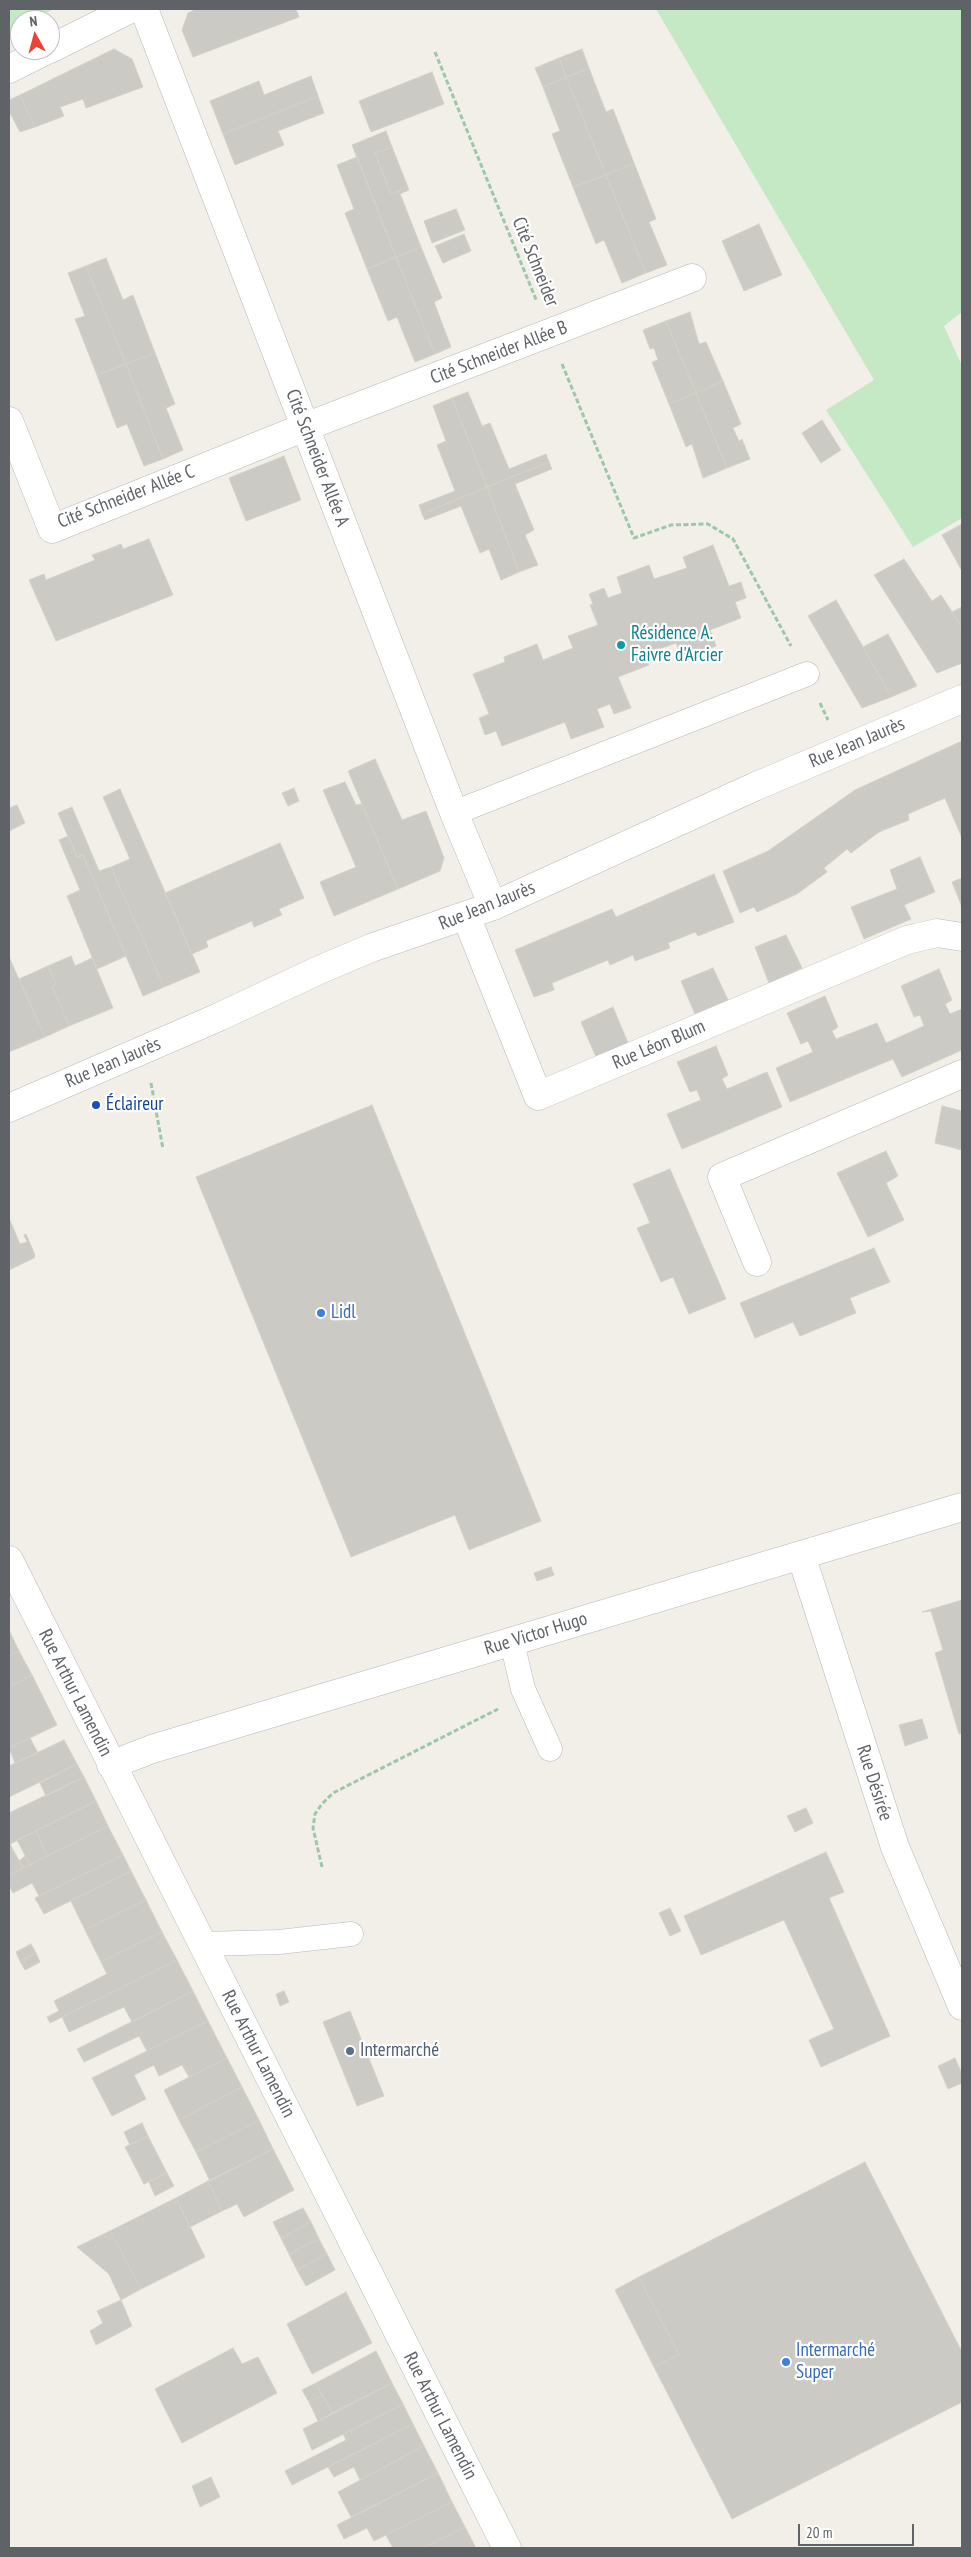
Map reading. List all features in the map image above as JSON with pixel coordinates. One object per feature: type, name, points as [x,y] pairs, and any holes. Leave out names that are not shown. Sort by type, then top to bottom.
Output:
[{"type":"street","points":[[60,44],[130,9]]},
{"type":"street","name":"Cité Schneider Allée A","points":[[144,9],[454,813],[493,906]]},
{"type":"street","points":[[9,69],[27,60]]},
{"type":"street","name":"Cité Schneider Allée B","points":[[306,427],[692,278]]},
{"type":"street","name":"Cité Schneider Allée C","points":[[9,421],[52,529],[306,427]]},
{"type":"street","name":"Rue Jean Jaurès","points":[[9,1108],[210,1021],[319,970],[372,948],[493,906],[842,750],[962,699]]},
{"type":"street","name":"Rue Léon Blum","points":[[466,916],[538,1096],[907,940],[937,933],[962,937]]},
{"type":"street","points":[[757,1262],[722,1177],[962,1074]]},
{"type":"street","name":"Rue Victor Hugo","points":[[111,1765],[152,1749],[962,1507]]},
{"type":"street","name":"Rue Désirée","points":[[800,1555],[895,1847],[962,2006]]},
{"type":"street","name":"Rue Arthur Lamendin","points":[[9,1560],[507,2548]]},
{"type":"lane","points":[[454,813],[807,674]]},
{"type":"lane","points":[[512,1642],[522,1689],[550,1749]]},
{"type":"lane","points":[[201,1944],[279,1942],[351,1934]]},
{"type":"path","name":"Cité Schneider","points":[[435,52],[634,538],[671,525],[708,524],[733,539],[807,674]]},
{"type":"path","points":[[807,674],[842,750]]},
{"type":"path","points":[[142,1086],[151,1082],[164,1149]]},
{"type":"path","points":[[322,1867],[313,1828],[315,1814],[333,1793],[488,1716],[498,1709],[496,1700]]},
{"type":"green space","points":[[9,9],[54,9],[10,10],[9,31]]},
{"type":"green space","points":[[656,9],[962,9],[962,312],[944,326],[962,366],[962,518],[913,547],[826,410],[874,380]]},
{"type":"building","points":[[196,9],[296,9],[299,17],[193,57],[182,30],[188,13]]},
{"type":"building","points":[[114,49],[132,59],[143,87],[86,108],[83,99],[60,107],[64,116],[35,127],[20,95]]},
{"type":"building","points":[[582,49],[589,68],[566,77],[559,58]]},
{"type":"building","points":[[559,58],[566,77],[543,87],[535,68]]},
{"type":"building","points":[[589,68],[606,112],[613,109],[634,163],[606,175],[566,77]]},
{"type":"building","points":[[432,72],[444,104],[371,132],[359,101]]},
{"type":"building","points":[[311,76],[318,96],[223,134],[210,101],[259,81],[264,95]]},
{"type":"building","points":[[566,77],[606,175],[573,187],[552,134],[560,131],[543,87]]},
{"type":"building","points":[[20,95],[35,127],[20,132],[9,111],[9,100]]},
{"type":"building","points":[[318,96],[324,113],[278,131],[284,145],[235,165],[223,134]]},
{"type":"building","points":[[386,131],[392,147],[375,153],[391,194],[399,191],[421,247],[396,257],[352,145]]},
{"type":"building","points":[[392,147],[409,190],[400,194],[399,191],[391,194],[375,153]]},
{"type":"building","points":[[357,157],[396,257],[367,269],[345,213],[354,209],[337,165]]},
{"type":"building","points":[[634,163],[656,219],[649,222],[667,265],[646,273],[606,175]]},
{"type":"building","points":[[606,175],[646,273],[622,283],[604,240],[596,244],[573,187]]},
{"type":"building","points":[[456,209],[465,230],[432,243],[424,221]]},
{"type":"building","points":[[759,224],[782,275],[744,291],[722,241]]},
{"type":"building","points":[[464,234],[471,251],[443,263],[435,246]]},
{"type":"building","points":[[421,247],[442,298],[434,302],[451,347],[435,354],[396,257]]},
{"type":"building","points":[[396,257],[435,354],[415,362],[397,317],[388,321],[367,269]]},
{"type":"building","points":[[106,258],[123,300],[133,295],[155,353],[126,364],[86,266]]},
{"type":"building","points":[[86,266],[126,364],[97,375],[75,319],[85,316],[68,273]]},
{"type":"building","points":[[690,312],[699,344],[706,342],[723,381],[696,393],[666,321]]},
{"type":"building","points":[[666,321],[696,393],[669,404],[652,362],[658,360],[654,348],[650,349],[643,330]]},
{"type":"building","points":[[155,353],[175,404],[166,408],[183,450],[163,459],[126,364]]},
{"type":"building","points":[[126,364],[163,459],[144,466],[127,424],[117,428],[97,375]]},
{"type":"building","points":[[723,381],[741,424],[733,428],[739,441],[742,439],[750,459],[727,468],[696,393]]},
{"type":"building","points":[[468,392],[482,426],[490,423],[509,469],[546,454],[549,462],[487,487],[452,398]]},
{"type":"building","points":[[696,393],[727,468],[703,478],[692,444],[686,447],[669,404]]},
{"type":"building","points":[[452,398],[487,487],[422,514],[419,505],[455,491],[437,445],[446,441],[433,406]]},
{"type":"building","points":[[822,420],[841,450],[821,463],[802,433]]},
{"type":"building","points":[[284,456],[301,500],[246,521],[229,478]]},
{"type":"building","points":[[549,462],[552,469],[515,484],[534,530],[525,535],[538,565],[519,572],[487,487]]},
{"type":"building","points":[[487,487],[519,572],[501,580],[489,549],[480,553],[461,506],[425,520],[422,514]]},
{"type":"building","points":[[962,524],[962,571],[942,535]]},
{"type":"building","points":[[149,539],[173,595],[56,641],[29,580],[44,574],[46,580],[95,560],[92,555],[121,544],[123,549]]},
{"type":"building","name":"Résidence A. Faivre d'Arcier","points":[[713,545],[729,586],[741,582],[746,598],[735,602],[741,618],[710,630],[716,646],[683,658],[676,643],[645,654],[649,665],[618,677],[631,708],[614,714],[610,704],[597,709],[604,727],[571,739],[565,722],[502,746],[496,731],[485,735],[479,718],[489,714],[473,674],[505,662],[504,657],[537,644],[543,660],[573,648],[568,636],[598,625],[590,605],[593,604],[589,594],[604,588],[608,598],[622,593],[617,577],[649,565],[654,579],[687,568],[683,557]]},
{"type":"building","points":[[904,559],[932,601],[941,595],[962,627],[962,663],[937,673],[874,575]]},
{"type":"building","points":[[836,600],[891,697],[862,708],[808,616]]},
{"type":"building","points":[[962,607],[962,627],[952,612]]},
{"type":"building","points":[[888,634],[917,686],[891,697],[863,647]]},
{"type":"building","points":[[962,741],[962,838],[945,798],[908,814],[909,820],[879,832],[851,853],[847,849],[824,868],[827,872],[797,894],[757,912],[754,907],[740,913],[723,871],[768,851],[855,790]]},
{"type":"building","points":[[375,759],[402,820],[426,811],[444,858],[440,871],[398,889],[348,771]]},
{"type":"building","points":[[345,782],[356,805],[362,804],[398,889],[334,916],[320,882],[356,867],[323,790]]},
{"type":"building","points":[[294,788],[299,801],[288,806],[282,793]]},
{"type":"building","points":[[120,789],[200,972],[164,987],[111,867],[130,859],[103,797]]},
{"type":"building","points":[[17,805],[25,823],[9,831],[9,808]]},
{"type":"building","points":[[72,807],[99,871],[111,867],[164,987],[143,996],[83,855],[77,857],[58,813]]},
{"type":"building","points":[[68,836],[77,857],[83,855],[126,956],[97,969],[67,896],[80,890],[59,840]]},
{"type":"building","points":[[280,843],[304,898],[279,909],[282,915],[254,927],[252,921],[206,941],[208,947],[192,954],[165,893]]},
{"type":"building","points":[[920,857],[935,892],[904,905],[911,919],[864,939],[851,907],[897,889],[890,870]]},
{"type":"building","points":[[714,874],[734,922],[698,936],[695,932],[668,943],[670,948],[635,961],[633,955],[610,965],[608,960],[552,983],[554,990],[534,997],[515,950],[612,909],[616,917]]},
{"type":"building","points":[[962,878],[962,907],[952,882]]},
{"type":"building","points":[[786,935],[802,968],[769,983],[755,947]]},
{"type":"building","points":[[71,956],[75,966],[92,958],[113,1008],[69,1026],[52,986],[56,985],[48,966]]},
{"type":"building","points":[[9,957],[45,1037],[9,1052]]},
{"type":"building","points":[[48,966],[56,985],[52,986],[69,1026],[45,1037],[19,979]]},
{"type":"building","points":[[713,968],[728,1000],[695,1014],[681,981]]},
{"type":"building","points":[[939,969],[952,1000],[945,1004],[950,1014],[962,1009],[962,1050],[902,1077],[893,1059],[790,1102],[776,1068],[813,1052],[808,1041],[801,1044],[787,1013],[825,996],[838,1027],[832,1031],[836,1039],[877,1023],[886,1043],[924,1026],[920,1015],[914,1017],[901,986]]},
{"type":"building","points":[[613,1007],[628,1043],[596,1057],[581,1022]]},
{"type":"building","points":[[716,1046],[728,1075],[722,1079],[727,1089],[767,1072],[782,1107],[682,1149],[667,1114],[701,1100],[697,1090],[690,1092],[677,1062]]},
{"type":"building","points":[[372,1105],[541,1521],[469,1550],[455,1515],[351,1557],[196,1177]]},
{"type":"building","points":[[942,1106],[962,1111],[962,1150],[935,1143]]},
{"type":"building","points":[[886,1151],[898,1176],[886,1183],[904,1220],[868,1237],[837,1173]]},
{"type":"building","points":[[670,1169],[726,1299],[689,1314],[673,1277],[661,1282],[637,1228],[650,1223],[633,1184]]},
{"type":"building","points":[[9,1218],[20,1244],[27,1242],[24,1235],[26,1234],[35,1255],[34,1258],[9,1270]]},
{"type":"building","points":[[874,1248],[890,1282],[850,1298],[856,1313],[800,1336],[793,1322],[755,1338],[740,1303]]},
{"type":"building","points":[[551,1567],[554,1575],[537,1581],[534,1573]]},
{"type":"building","points":[[962,1600],[962,1733],[959,1734],[935,1653],[943,1650],[931,1611],[922,1612]]},
{"type":"building","points":[[9,1630],[19,1651],[9,1656]]},
{"type":"building","points":[[19,1651],[32,1675],[9,1687],[9,1656]]},
{"type":"building","points":[[32,1675],[57,1725],[9,1748],[9,1687]]},
{"type":"building","points":[[922,1719],[928,1738],[905,1746],[899,1725]]},
{"type":"building","points":[[30,1738],[38,1753],[15,1763],[9,1748]]},
{"type":"building","points":[[64,1740],[77,1764],[9,1797],[9,1766]]},
{"type":"building","points":[[77,1764],[84,1777],[46,1796],[40,1783]]},
{"type":"building","points":[[84,1777],[96,1801],[10,1844],[23,1868],[9,1875],[9,1813]]},
{"type":"building","points":[[96,1801],[108,1826],[47,1856],[36,1831]]},
{"type":"building","points":[[806,1808],[813,1823],[795,1832],[787,1816]]},
{"type":"building","points":[[108,1826],[123,1855],[39,1896],[32,1883],[13,1893],[9,1885],[9,1875]]},
{"type":"building","points":[[36,1831],[47,1856],[30,1865],[17,1840]]},
{"type":"building","points":[[826,1852],[844,1892],[829,1898],[890,2036],[821,2067],[809,2040],[834,2029],[784,1920],[701,1955],[684,1916]]},
{"type":"building","points":[[123,1855],[131,1871],[44,1914],[35,1898]]},
{"type":"building","points":[[25,1856],[30,1865],[23,1868],[19,1861]]},
{"type":"building","points":[[131,1871],[146,1900],[85,1930],[71,1901]]},
{"type":"building","points":[[146,1900],[162,1932],[101,1962],[85,1930]]},
{"type":"building","points":[[670,1908],[681,1931],[670,1936],[659,1913]]},
{"type":"building","points":[[162,1932],[177,1960],[50,2023],[47,2017],[59,2011],[54,2001],[107,1974],[101,1962]]},
{"type":"building","points":[[31,1944],[36,1953],[20,1961],[16,1952]]},
{"type":"building","points":[[36,1953],[40,1962],[25,1970],[20,1961]]},
{"type":"building","points":[[177,1960],[193,1991],[132,2022],[124,2007],[69,2032],[62,2017]]},
{"type":"building","points":[[193,1991],[208,2021],[147,2051],[139,2036],[84,2062],[77,2049]]},
{"type":"building","points":[[284,1991],[289,2002],[280,2006],[276,1994]]},
{"type":"building","points":[[350,2011],[384,2096],[357,2106],[323,2022]]},
{"type":"building","points":[[208,2021],[227,2058],[189,2077],[182,2065],[159,2076],[154,2065],[134,2075],[146,2099],[112,2116],[92,2078]]},
{"type":"building","points":[[227,2058],[242,2087],[179,2120],[164,2090]]},
{"type":"building","points":[[955,2058],[962,2074],[962,2083],[948,2089],[938,2066]]},
{"type":"building","points":[[242,2087],[259,2120],[196,2152],[179,2120]]},
{"type":"building","points":[[259,2120],[273,2149],[210,2181],[196,2152]]},
{"type":"building","points":[[142,2123],[148,2136],[130,2145],[124,2132]]},
{"type":"building","points":[[148,2136],[167,2173],[144,2184],[125,2147]]},
{"type":"building","points":[[273,2149],[294,2190],[244,2217],[237,2204],[222,2211],[208,2181]]},
{"type":"building","points":[[865,2162],[962,2352],[962,2402],[732,2519],[654,2367],[679,2355],[639,2277]]},
{"type":"building","points":[[167,2173],[174,2186],[155,2196],[149,2182]]},
{"type":"building","points":[[208,2181],[222,2211],[190,2227],[176,2198]]},
{"type":"building","points":[[176,2198],[205,2257],[141,2289],[110,2231]]},
{"type":"building","points":[[303,2208],[311,2222],[281,2238],[273,2222]]},
{"type":"building","points":[[311,2222],[319,2239],[289,2254],[281,2238]]},
{"type":"building","points":[[110,2231],[141,2289],[121,2300],[109,2274],[77,2247]]},
{"type":"building","points":[[319,2239],[327,2254],[297,2270],[289,2254]]},
{"type":"building","points":[[327,2254],[335,2270],[306,2286],[297,2270]]},
{"type":"building","points":[[639,2277],[679,2355],[654,2367],[615,2290]]},
{"type":"building","points":[[346,2292],[372,2343],[312,2374],[287,2324]]},
{"type":"building","points":[[121,2300],[132,2326],[96,2345],[90,2331],[103,2323],[97,2311]]},
{"type":"building","points":[[233,2348],[242,2364],[258,2357],[277,2393],[182,2443],[155,2389]]},
{"type":"building","points":[[376,2351],[392,2383],[332,2413],[316,2383]]},
{"type":"building","points":[[316,2383],[323,2396],[309,2402],[302,2390]]},
{"type":"building","points":[[392,2383],[403,2404],[312,2450],[303,2429]]},
{"type":"building","points":[[323,2396],[332,2413],[318,2421],[309,2402]]},
{"type":"building","points":[[403,2404],[413,2424],[292,2485],[285,2471],[346,2440],[343,2434]]},
{"type":"building","points":[[413,2424],[424,2446],[360,2480],[354,2467],[334,2477],[328,2467]]},
{"type":"building","points":[[424,2446],[438,2473],[351,2517],[338,2492]]},
{"type":"building","points":[[438,2473],[452,2502],[374,2541],[367,2528],[344,2539],[337,2525]]},
{"type":"building","points":[[211,2477],[220,2497],[200,2507],[192,2486]]},
{"type":"building","points":[[452,2502],[465,2527],[423,2548],[393,2548],[386,2535]]},
{"type":"building","points":[[465,2527],[476,2548],[423,2548]]},
{"type":"place","name":"Résidence A. Faivre d'Arcier","points":[[621,645]]},
{"type":"place","name":"Éclaireur","points":[[96,1105]]},
{"type":"place","name":"Lidl","points":[[321,1313]]},
{"type":"place","name":"Intermarché","points":[[350,2051]]},
{"type":"place","name":"Intermarché Super","points":[[786,2362]]}]
